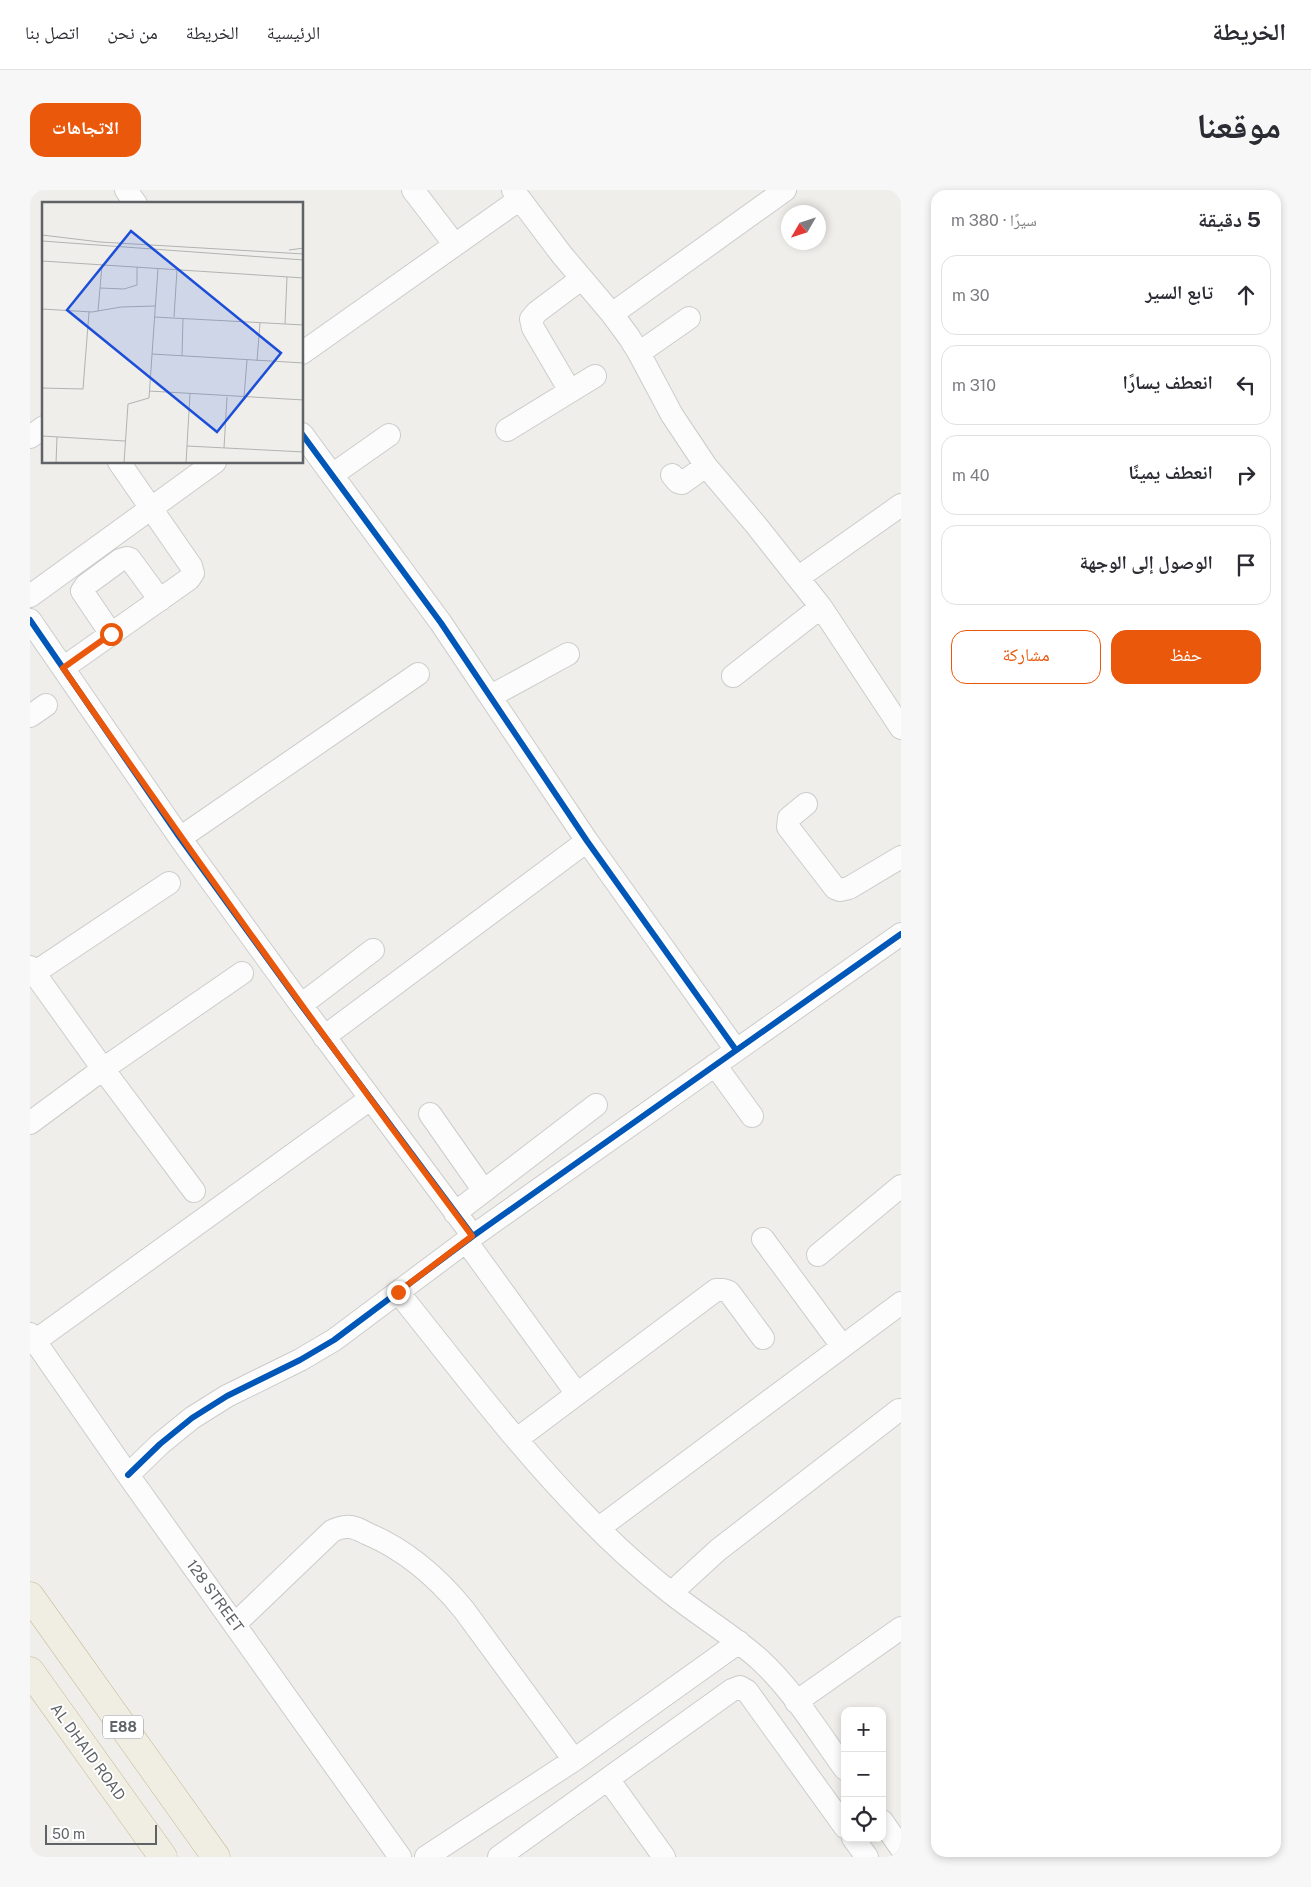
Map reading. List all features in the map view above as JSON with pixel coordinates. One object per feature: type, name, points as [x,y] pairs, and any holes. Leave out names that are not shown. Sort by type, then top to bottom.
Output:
[{"type":"highway","name":"E88","points":[[30,1596],[216,1857]]},
{"type":"highway","name":"AL DHAID ROAD","points":[[30,1671],[163,1857]]},
{"type":"street","points":[[126,190],[135,202]]},
{"type":"street","points":[[413,190],[455,246]]},
{"type":"street","points":[[612,314],[785,190]]},
{"type":"street","points":[[304,352],[455,246],[517,195],[581,279],[612,314],[639,353],[672,415],[706,466],[799,577],[901,728]]},
{"type":"street","points":[[570,391],[533,328],[532,319],[537,312],[581,279]]},
{"type":"street","points":[[639,353],[689,318]]},
{"type":"street","points":[[507,430],[595,376]]},
{"type":"street","points":[[30,437],[42,428]]},
{"type":"street","points":[[332,474],[389,435]]},
{"type":"street","points":[[304,437],[441,623],[587,841],[736,1050]]},
{"type":"street","points":[[63,668],[192,577],[193,570],[120,464]]},
{"type":"street","points":[[30,596],[212,464]]},
{"type":"street","points":[[672,476],[682,483],[706,466]]},
{"type":"street","points":[[799,577],[901,505]]},
{"type":"street","points":[[111,634],[82,591],[120,560],[130,559],[160,600]]},
{"type":"street","points":[[733,676],[821,607]]},
{"type":"street","points":[[30,620],[180,838],[300,1005],[455,1213],[469,1238],[577,1394]]},
{"type":"street","points":[[491,696],[568,654]]},
{"type":"street","points":[[180,838],[418,674]]},
{"type":"street","points":[[806,804],[789,818],[788,826],[835,888],[840,890],[850,888],[901,857]]},
{"type":"street","points":[[324,1037],[587,841]]},
{"type":"street","points":[[169,883],[32,970],[194,1191]]},
{"type":"street","points":[[128,1475],[160,1444],[192,1418],[227,1396],[300,1360],[334,1340],[367,1317],[469,1238],[901,934]]},
{"type":"street","points":[[300,1005],[373,950]]},
{"type":"street","points":[[30,1122],[242,973]]},
{"type":"street","points":[[715,1065],[752,1116]]},
{"type":"street","points":[[32,1338],[370,1099]]},
{"type":"street","points":[[455,1213],[596,1105]]},
{"type":"street","points":[[430,1114],[484,1191]]},
{"type":"street","points":[[818,1256],[901,1186]]},
{"type":"street","points":[[763,1239],[842,1346]]},
{"type":"street","points":[[517,1439],[716,1290],[729,1292],[763,1338]]},
{"type":"street","points":[[398,1292],[549,1477],[599,1528],[671,1593],[739,1642],[767,1667],[796,1702],[841,1764]]},
{"type":"street","points":[[599,1528],[901,1303]]},
{"type":"street","name":"128 STREET","points":[[32,1338],[400,1857]]},
{"type":"street","points":[[671,1593],[718,1550],[899,1410]]},
{"type":"street","points":[[235,1624],[332,1531],[348,1526],[356,1528],[381,1539],[405,1553],[447,1589],[574,1760]]},
{"type":"street","points":[[796,1702],[901,1628]]},
{"type":"street","points":[[426,1857],[574,1760],[739,1642]]},
{"type":"street","points":[[500,1857],[732,1690],[740,1687],[747,1691],[841,1820]]},
{"type":"street","points":[[608,1779],[664,1857]]},
{"type":"street","points":[[856,1842],[867,1857]]},
{"type":"cycle path","points":[[304,437],[441,623],[587,841],[736,1050]]},
{"type":"cycle path","points":[[30,620],[180,838],[301,1005],[473,1236]]},
{"type":"cycle path","points":[[128,1475],[160,1444],[192,1418],[227,1396],[300,1360],[334,1340],[473,1236],[901,934]]},
{"type":"route","points":[[111,634],[63,668],[180,838],[300,1005],[472,1236],[398,1292]]}]
